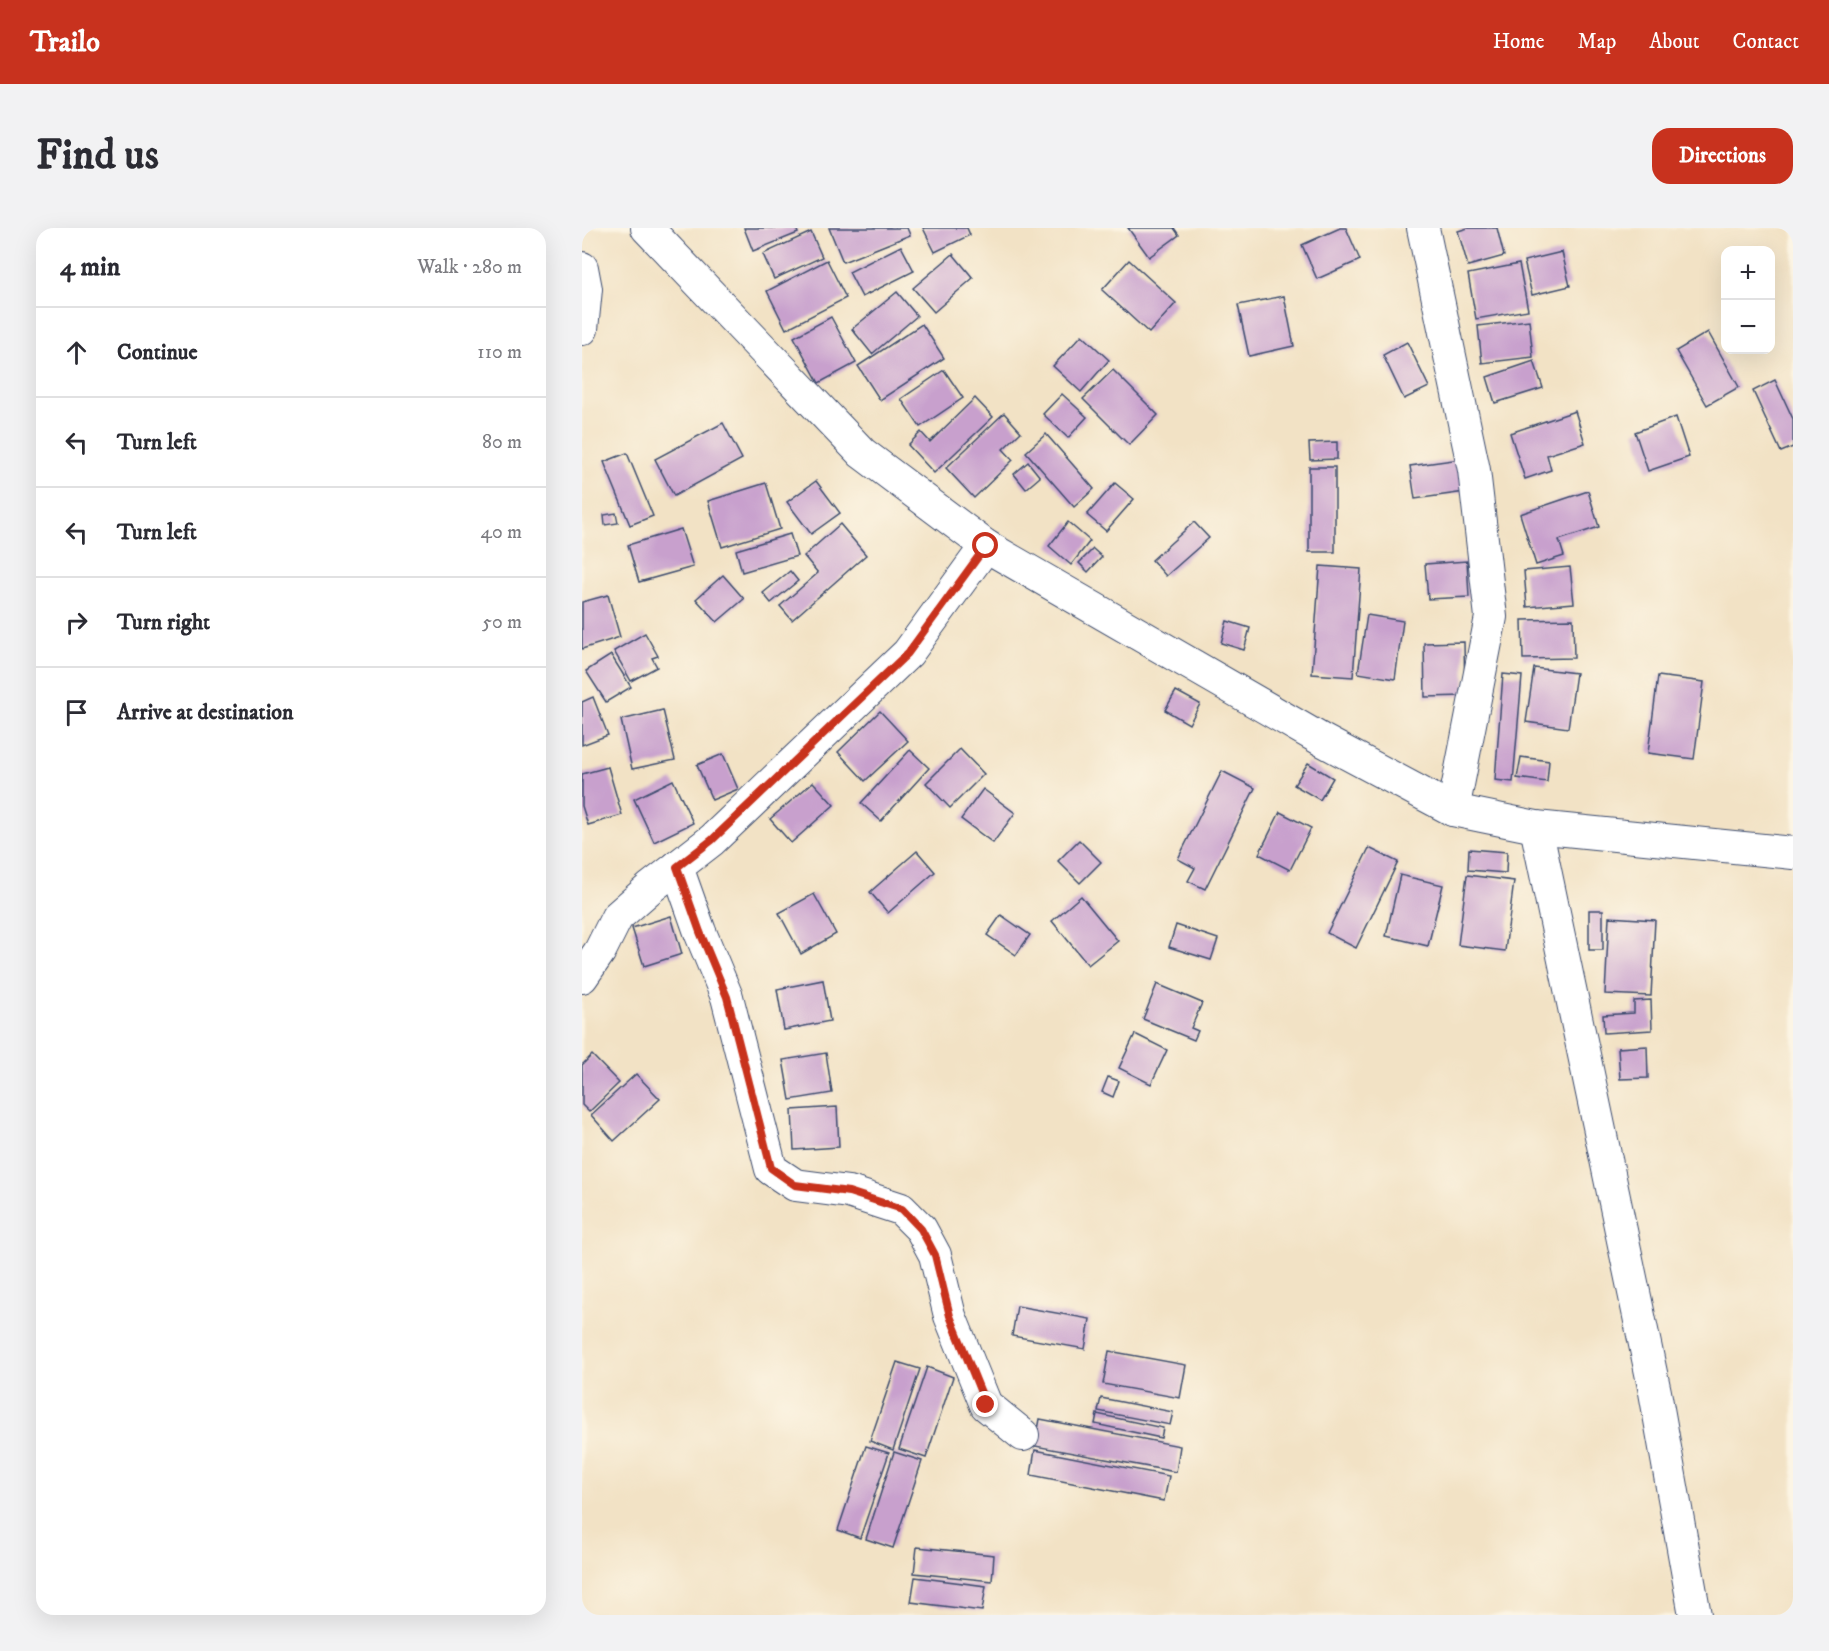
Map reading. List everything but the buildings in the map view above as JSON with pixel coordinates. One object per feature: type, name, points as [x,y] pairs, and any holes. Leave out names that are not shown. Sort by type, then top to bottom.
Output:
[{"type":"street","points":[[647,228],[862,453],[986,546],[1322,740],[1453,810],[1536,827],[1793,853]]},
{"type":"street","points":[[1423,228],[1474,470],[1491,617],[1453,810]]},
{"type":"street","points":[[582,268],[585,289],[582,329]]},
{"type":"street","points":[[582,977],[600,951],[617,916],[712,840],[908,653],[986,546]]},
{"type":"street","points":[[1536,827],[1655,1392],[1695,1615]]},
{"type":"street","points":[[677,867],[700,932],[727,997],[771,1168],[795,1185],[849,1192],[902,1209],[921,1229],[935,1255],[950,1316],[986,1405],[1023,1435]]},
{"type":"route","points":[[986,546],[908,653],[712,840],[677,867],[700,932],[727,997],[741,1059],[771,1168],[795,1185],[849,1192],[902,1209],[921,1229],[935,1255],[950,1316],[986,1405]]}]
